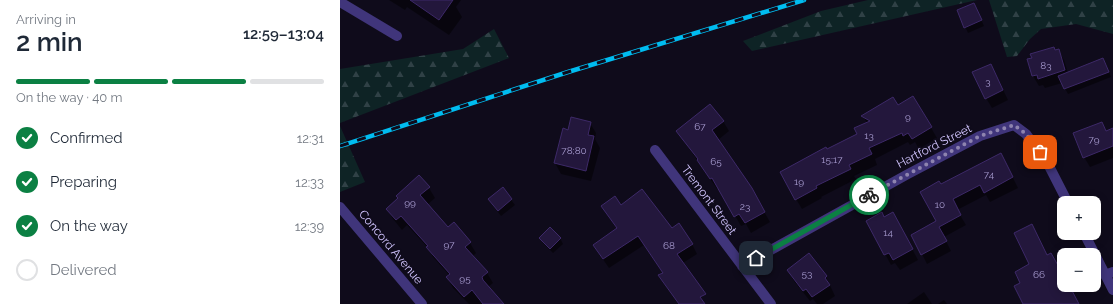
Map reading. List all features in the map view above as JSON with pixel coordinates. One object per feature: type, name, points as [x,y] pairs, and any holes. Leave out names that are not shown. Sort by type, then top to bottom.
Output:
[{"type":"street","points":[[340,2],[397,36]]},
{"type":"street","name":"Hartford Street","points":[[742,266],[980,136],[1014,125],[1026,134],[1032,141],[1048,164],[1064,196]]},
{"type":"street","name":"Tremont Street","points":[[655,150],[771,304]]},
{"type":"street","name":"Concord Avenue","points":[[340,207],[422,304]]},
{"type":"street","points":[[1088,240],[1109,274],[1113,290]]},
{"type":"green space","points":[[868,0],[977,0],[752,51],[743,41],[821,11]]},
{"type":"green space","points":[[989,0],[1113,0],[1113,34],[1076,24],[1041,29],[1030,39],[1017,56],[1007,57]]},
{"type":"green space","points":[[494,29],[509,58],[340,123],[340,69],[463,49]]},
{"type":"green space","points":[[340,126],[365,182],[340,192]]},
{"type":"building","points":[[410,0],[453,0],[439,20]]},
{"type":"building","points":[[974,3],[982,20],[964,28],[957,10]]},
{"type":"building","points":[[1054,47],[1055,50],[1059,49],[1065,70],[1038,79],[1037,75],[1032,76],[1027,59],[1032,58],[1030,54]]},
{"type":"building","points":[[1103,58],[1109,72],[1064,89],[1058,76]]},
{"type":"building","points":[[991,64],[1003,90],[985,99],[972,72]]},
{"type":"building","points":[[913,96],[932,127],[912,139],[908,133],[903,136],[902,133],[869,148],[872,154],[849,165],[851,169],[816,186],[817,188],[795,200],[780,172],[826,147],[827,149],[857,134],[854,128],[870,121],[861,116],[893,97],[898,105]]},
{"type":"building","points":[[710,104],[724,121],[712,130],[752,188],[765,212],[745,223],[739,214],[734,217],[712,178],[710,179],[697,160],[698,159],[676,131]]},
{"type":"building","points":[[571,117],[591,122],[588,135],[594,136],[586,171],[554,163],[563,128],[568,130]]},
{"type":"building","points":[[1102,122],[1106,131],[1113,128],[1113,146],[1083,158],[1073,133]]},
{"type":"building","points":[[1001,153],[1013,177],[984,193],[980,185],[953,199],[961,215],[939,227],[947,241],[921,255],[911,235],[936,221],[920,192],[939,181],[941,184]]},
{"type":"building","points":[[419,175],[430,187],[420,195],[448,227],[454,222],[471,242],[465,247],[488,272],[482,277],[483,280],[504,304],[483,304],[472,290],[464,297],[446,277],[450,274],[426,247],[428,246],[401,216],[396,220],[386,209],[398,198],[396,196]]},
{"type":"building","points":[[503,187],[512,199],[498,211],[488,199]]},
{"type":"building","points":[[642,189],[672,228],[679,223],[693,244],[677,254],[706,294],[700,297],[705,304],[679,304],[658,275],[663,273],[638,236],[603,259],[593,245],[617,228],[601,206],[615,196],[621,205]]},
{"type":"building","points":[[882,212],[884,217],[893,212],[913,249],[893,260],[889,253],[884,255],[866,221]]},
{"type":"building","points":[[1032,224],[1047,255],[1051,253],[1057,264],[1057,292],[1073,292],[1079,304],[1023,304],[1014,286],[1020,283],[1015,272],[1029,264],[1014,233]]},
{"type":"building","points":[[550,227],[561,238],[550,249],[539,238]]},
{"type":"building","points":[[809,253],[827,276],[825,278],[830,285],[812,297],[806,289],[803,291],[787,270]]},
{"type":"railway","points":[[340,146],[568,72],[804,0]]},
{"type":"way so far","points":[[869,195],[980,136],[1014,125],[1026,134],[1040,152]]},
{"type":"route","points":[[756,258],[869,195]]}]
